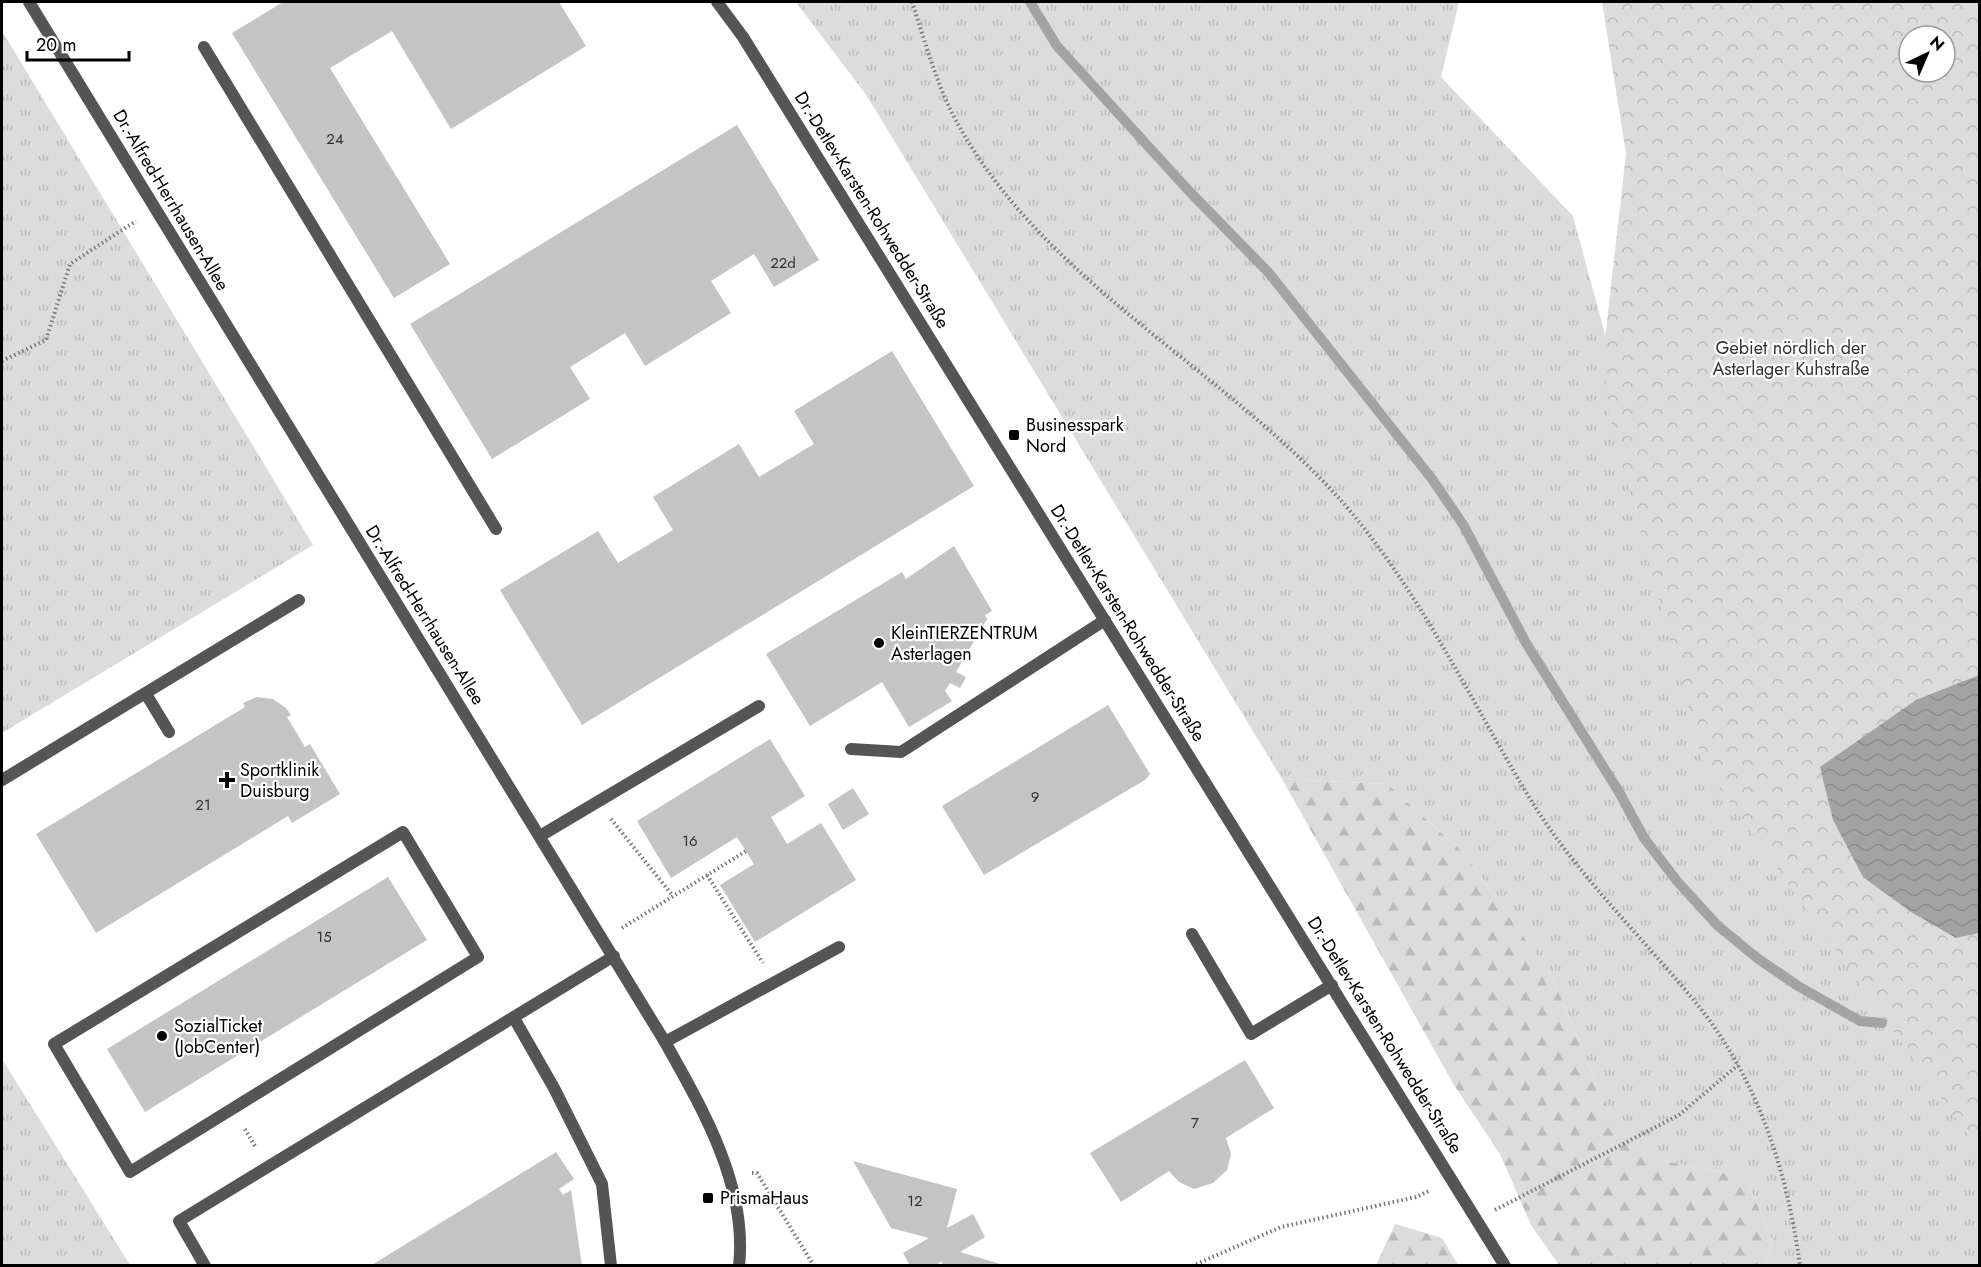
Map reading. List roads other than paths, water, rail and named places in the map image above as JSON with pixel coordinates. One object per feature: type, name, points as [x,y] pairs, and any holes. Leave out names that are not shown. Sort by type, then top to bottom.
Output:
[{"type":"street","name":"Dr.-Alfred-Herrhausen-Allee","points":[[29,2],[665,1042],[696,1098],[728,1172],[734,1192],[741,1247],[740,1266]]},
{"type":"street","name":"Dr.-Detlev-Karsten-Rohwedder-Straße","points":[[717,2],[743,37],[1505,1266]]},
{"type":"street","points":[[204,47],[496,529]]},
{"type":"street","points":[[2,780],[298,600]]},
{"type":"street","points":[[851,749],[901,752],[1105,620]]},
{"type":"street","points":[[146,694],[169,732]]},
{"type":"street","points":[[540,836],[759,706]]},
{"type":"street","points":[[403,832],[478,957],[232,1108],[129,1172],[54,1044],[403,832]]},
{"type":"street","points":[[1192,934],[1251,1034],[1332,985]]},
{"type":"street","points":[[665,1042],[839,946]]},
{"type":"street","points":[[205,1266],[179,1221],[614,956]]},
{"type":"street","points":[[514,1018],[554,1088],[602,1184],[611,1266]]},
{"type":"water","points":[[1979,675],[1979,933],[1956,938],[1911,912],[1863,877],[1833,820],[1820,767],[1916,700]]},
{"type":"waterway","points":[[1030,2],[1057,46],[1188,190],[1269,273],[1432,479],[1464,526],[1526,643],[1619,792],[1644,838],[1677,881],[1717,925],[1757,958],[1798,986],[1860,1021],[1882,1023]]},
{"type":"place","name":"Businesspark Nord","points":[[1014,435]]},
{"type":"place","name":"KleinTIERZENTRUM Asterlagen","points":[[879,643]]},
{"type":"place","name":"Sportklinik Duisburg","points":[[227,780]]},
{"type":"place","name":"SozialTicket (JobCenter)","points":[[162,1036]]},
{"type":"place","name":"PrismaHaus","points":[[708,1198]]},
{"type":"park label","name":"Gebiet nördlich der Asterlager Kuhstraße","points":[[1791,358]]}]
